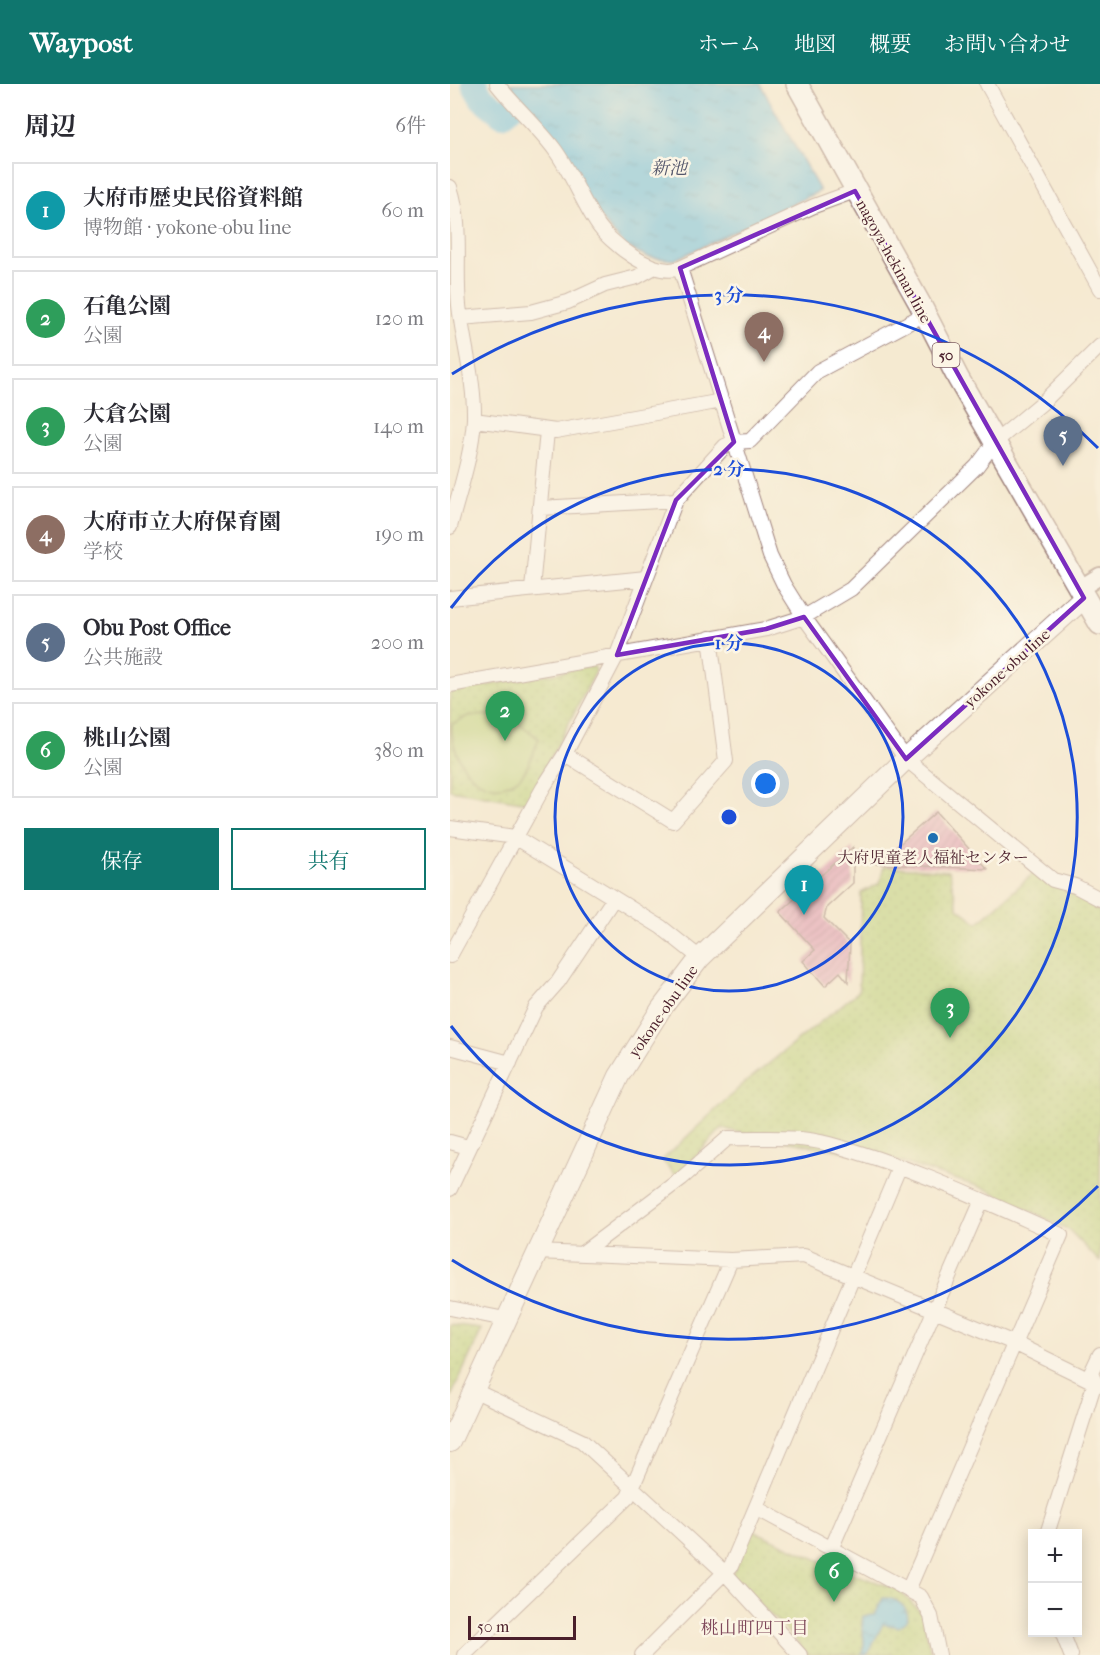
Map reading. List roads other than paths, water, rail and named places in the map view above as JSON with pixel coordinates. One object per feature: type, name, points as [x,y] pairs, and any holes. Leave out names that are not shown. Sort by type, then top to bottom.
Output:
[{"type":"main road","name":"nagoya-hekinan line","points":[[797,84],[995,442],[1090,603]]},
{"type":"main road","name":"yokone-obu line","points":[[450,1442],[619,1076],[661,1009],[700,958],[906,759],[1090,603]]},
{"type":"street","points":[[497,84],[521,114],[554,148],[597,225],[636,259],[653,268],[672,271],[680,268],[814,206],[855,191]]},
{"type":"street","points":[[987,84],[1100,289]]},
{"type":"street","points":[[450,187],[455,201],[459,236],[455,310],[472,385],[474,420],[450,527]]},
{"type":"street","points":[[455,310],[531,312],[568,302],[605,285],[638,276],[653,268]]},
{"type":"street","points":[[680,268],[770,555],[783,585],[804,617],[906,759],[1053,880],[1075,886],[1100,899]]},
{"type":"street","points":[[450,956],[455,937],[565,754],[617,655],[675,500],[725,446],[734,442],[750,441],[818,371],[925,314]]},
{"type":"street","points":[[450,685],[766,629],[804,617],[851,589],[977,466],[995,442],[1042,403],[1100,346]]},
{"type":"street","points":[[474,420],[548,431],[582,428],[722,401]]},
{"type":"street","points":[[532,589],[548,431]]},
{"type":"street","points":[[541,508],[675,500]]},
{"type":"street","points":[[1090,603],[1100,576]]},
{"type":"street","points":[[450,598],[646,578]]},
{"type":"street","points":[[565,754],[673,821],[726,761],[710,638]]},
{"type":"street","points":[[450,828],[515,837],[662,927],[700,958]]},
{"type":"street","points":[[450,1189],[536,1007],[558,982],[614,898]]},
{"type":"street","points":[[450,1047],[510,1063]]},
{"type":"street","points":[[581,1254],[682,1178],[728,1138],[790,1138],[828,1143],[982,1200],[1061,1235],[909,1588]]},
{"type":"street","points":[[450,1142],[468,1147]]},
{"type":"street","points":[[642,1655],[731,1566],[855,1277],[899,1168]]},
{"type":"street","points":[[832,1547],[982,1200]]},
{"type":"street","points":[[536,1252],[731,1260],[804,1256],[1014,1343],[1098,1384]]},
{"type":"street","points":[[464,1655],[628,1497],[731,1260]]},
{"type":"street","points":[[450,1308],[505,1319]]},
{"type":"street","points":[[1098,1384],[1091,1373],[1100,1354]]},
{"type":"street","points":[[1048,1529],[1098,1384]]},
{"type":"street","points":[[473,1390],[582,1441],[725,1573],[798,1654]]},
{"type":"street","points":[[756,1508],[909,1588],[921,1597],[931,1616],[939,1655]]},
{"type":"street","points":[[1064,1637],[1071,1655]]},
{"type":"water","name":"新池","points":[[510,84],[760,84],[820,191],[674,260],[648,257],[625,246],[592,209],[572,166]]},
{"type":"water","points":[[883,1598],[900,1603],[906,1610],[908,1619],[899,1627],[883,1624],[867,1655],[861,1655],[864,1645],[863,1616],[875,1615]]},
{"type":"waterway","points":[[474,84],[482,98],[502,114],[521,99]]},
{"type":"place","name":"大府市立大府保育園","points":[[764,362]]},
{"type":"place","name":"Obu Post Office","points":[[1063,466]]},
{"type":"place","name":"石亀公園","points":[[505,741]]},
{"type":"place","name":"大府児童老人福祉センター","points":[[933,838]]},
{"type":"place","name":"大府市歴史民俗資料館","points":[[804,915]]},
{"type":"place","name":"大倉公園","points":[[950,1038]]},
{"type":"place","name":"桃山公園","points":[[834,1602]]},
{"type":"district","name":"桃山町四丁目","points":[[755,1628]]}]
